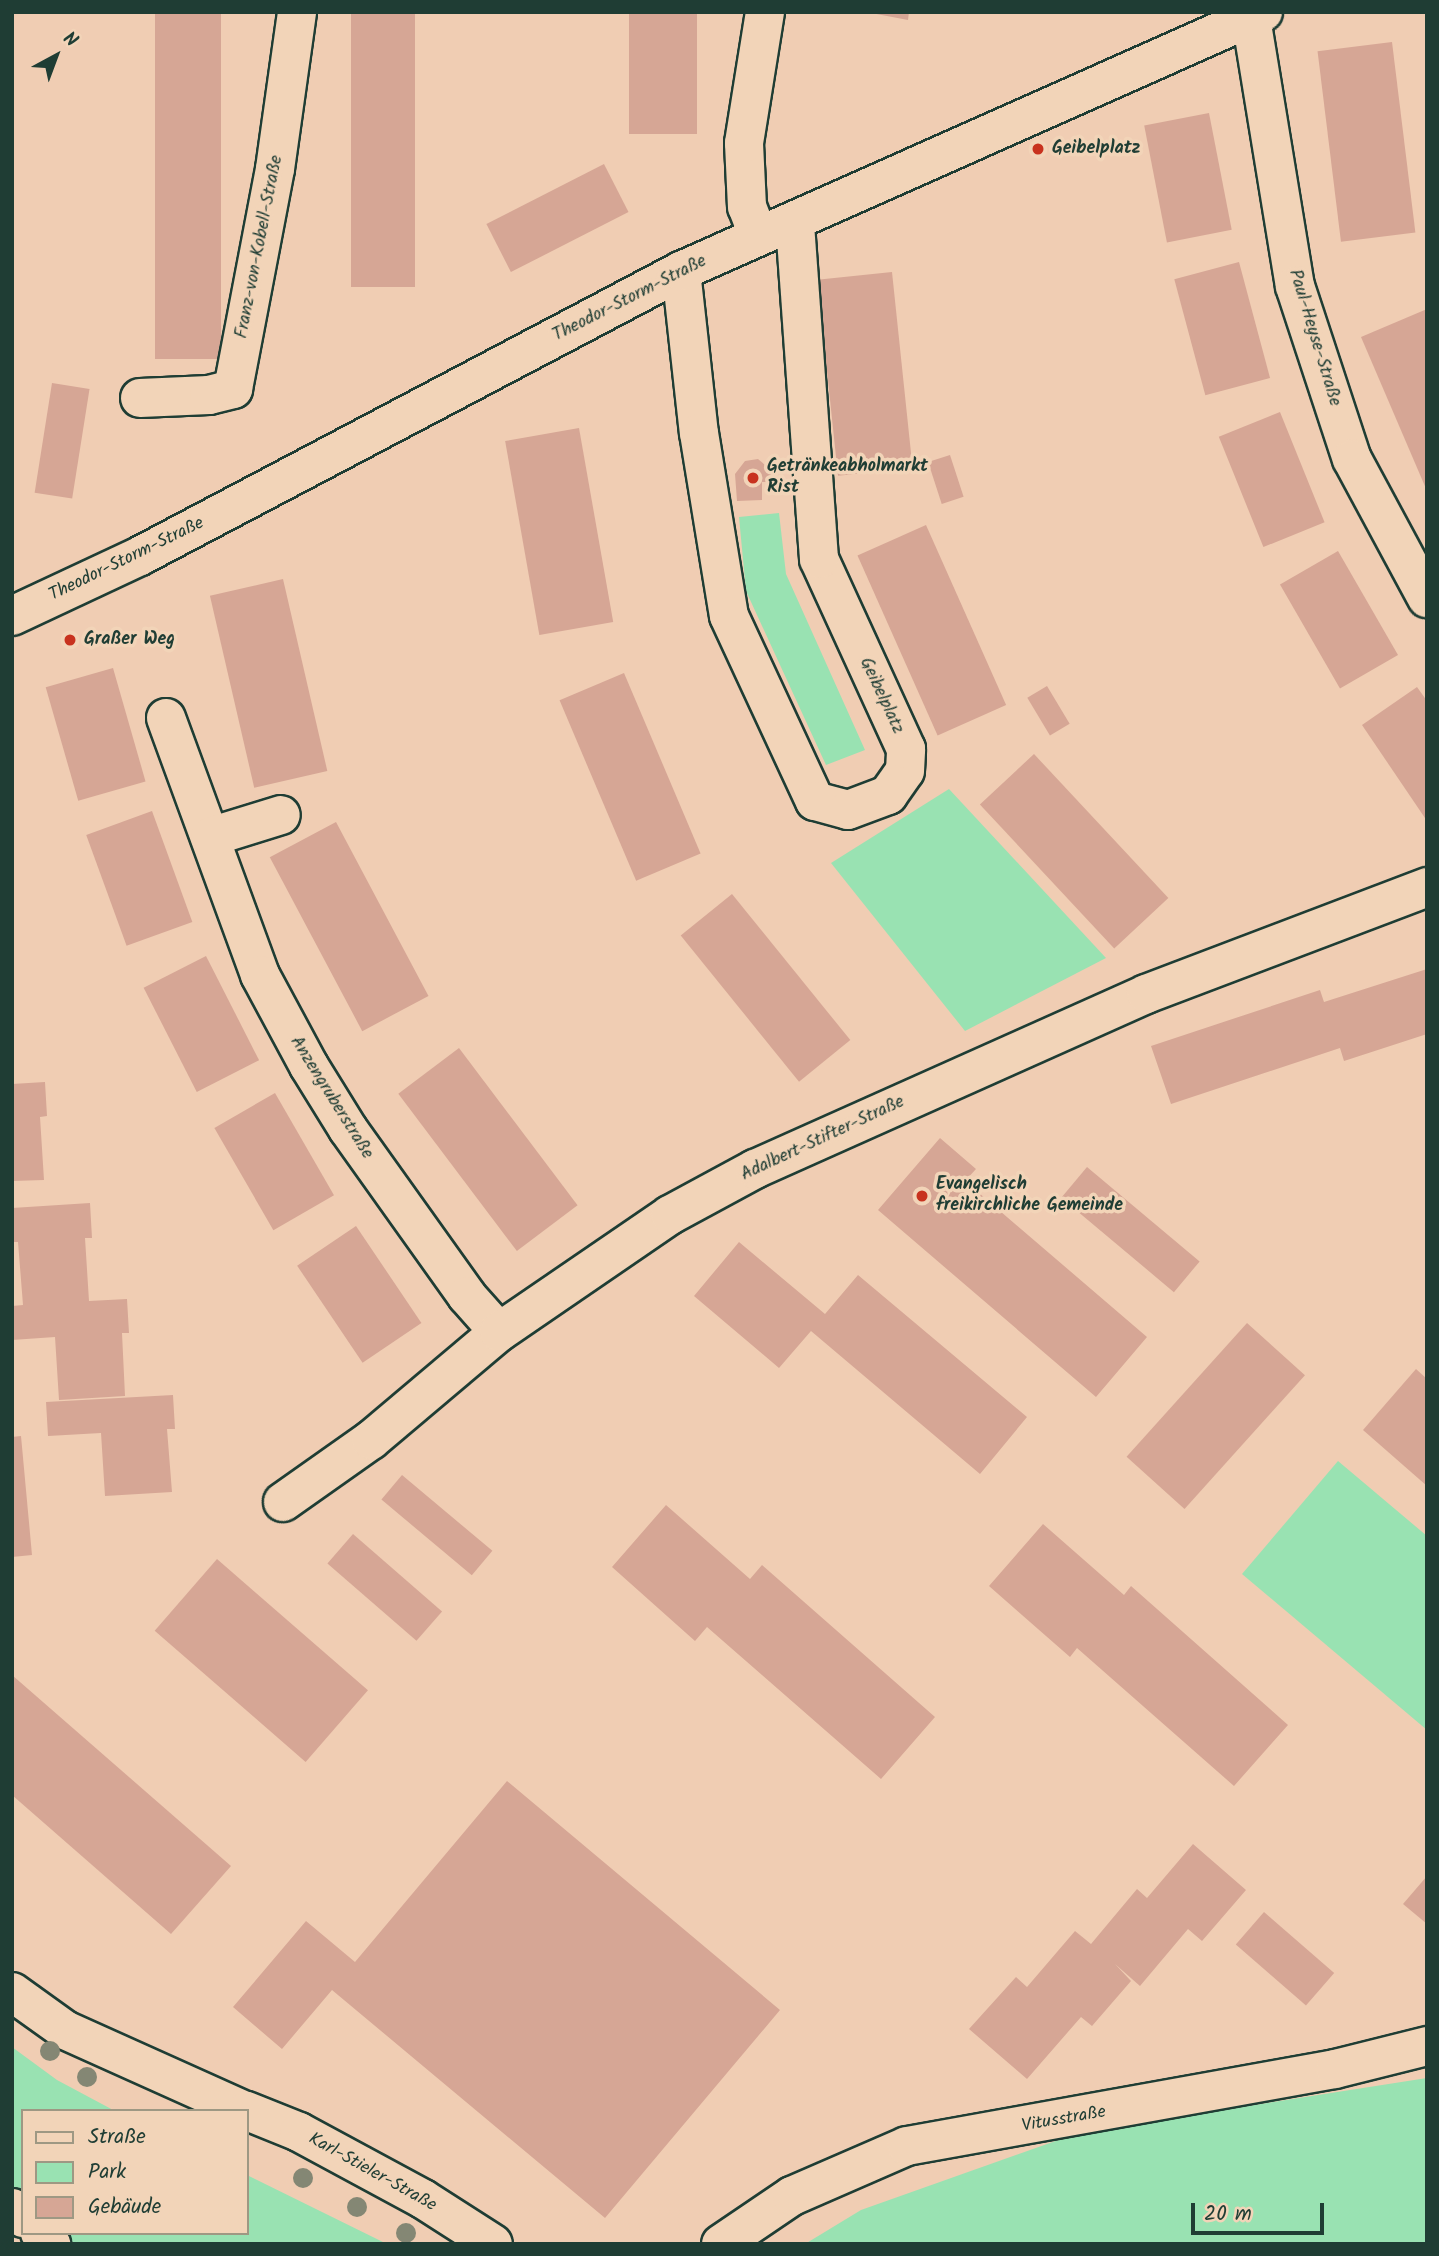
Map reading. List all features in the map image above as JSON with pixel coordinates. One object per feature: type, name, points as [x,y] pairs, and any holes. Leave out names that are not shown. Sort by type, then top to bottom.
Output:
[{"type":"street","name":"Franz-von-Kobell-Straße","points":[[140,398],[209,396],[233,389],[275,169],[297,12]]},
{"type":"street","points":[[758,235],[747,207],[744,143],[765,12]]},
{"type":"street","name":"Theodor-Storm-Straße","points":[[12,616],[153,550],[681,271],[1257,15]]},
{"type":"street","name":"Paul-Heyse-Straße","points":[[1257,15],[1295,286],[1352,459],[1427,598]]},
{"type":"street","name":"Geibelplatz","points":[[681,271],[699,433],[729,615],[815,801],[848,810],[888,795],[905,771],[906,749],[819,559],[794,222]]},
{"type":"street","name":"Anzengruberstraße","points":[[166,718],[260,975],[309,1066],[348,1129],[467,1296],[499,1332]]},
{"type":"street","points":[[210,837],[281,815]]},
{"type":"street","name":"Adalbert-Stifter-Straße","points":[[283,1502],[371,1440],[499,1332],[670,1216],[755,1169],[1146,994],[1427,887]]},
{"type":"street","name":"Karl-Stieler-Straße","points":[[12,1992],[65,2030],[242,2109]]},
{"type":"street","name":"Vitusstraße","points":[[721,2244],[792,2196],[907,2146],[1322,2072],[1427,2046]]},
{"type":"street","name":"Karl-Stieler-Straße","points":[[248,2112],[355,2163],[493,2244]]},
{"type":"green space","points":[[779,513],[786,574],[865,750],[826,765],[746,591],[739,517]]},
{"type":"green space","points":[[949,789],[1106,958],[965,1031],[831,863]]},
{"type":"green space","points":[[1338,1461],[1427,1536],[1427,1730],[1242,1574]]},
{"type":"green space","points":[[12,2047],[57,2080],[111,2109],[21,2109],[21,2224],[12,2217]]},
{"type":"green space","points":[[1427,2078],[1427,2244],[805,2244],[861,2210],[1081,2132]]},
{"type":"green space","points":[[248,2175],[387,2244],[43,2244],[33,2235],[248,2235]]},
{"type":"building","points":[[155,12],[221,12],[221,359],[155,359]]},
{"type":"building","points":[[351,12],[415,12],[415,287],[351,287]]},
{"type":"building","points":[[629,12],[697,12],[697,134],[629,134]]},
{"type":"building","points":[[866,12],[909,12],[908,20]]},
{"type":"building","points":[[1392,42],[1415,233],[1341,242],[1318,51]]},
{"type":"building","points":[[1209,113],[1232,230],[1167,242],[1144,126]]},
{"type":"building","points":[[604,164],[629,212],[511,272],[486,224]]},
{"type":"building","points":[[1239,262],[1270,378],[1205,395],[1174,279]]},
{"type":"building","points":[[892,272],[913,468],[838,476],[817,280]]},
{"type":"building","points":[[1427,309],[1427,491],[1361,337]]},
{"type":"building","points":[[52,383],[90,389],[72,499],[35,493]]},
{"type":"building","points":[[1280,412],[1325,522],[1263,547],[1219,437]]},
{"type":"building","points":[[579,428],[613,622],[539,635],[505,441]]},
{"type":"building","points":[[950,455],[964,497],[942,504],[928,462]]},
{"type":"building","name":"Getränkeabholmarkt Rist","points":[[758,459],[771,470],[772,482],[762,482],[762,500],[737,501],[735,474],[745,461]]},
{"type":"building","points":[[926,525],[1006,705],[938,735],[857,556]]},
{"type":"building","points":[[1338,551],[1398,655],[1340,688],[1280,584]]},
{"type":"building","points":[[283,579],[327,771],[254,788],[210,596]]},
{"type":"building","points":[[113,668],[146,781],[78,801],[46,687]]},
{"type":"building","points":[[624,673],[701,853],[636,881],[560,700]]},
{"type":"building","points":[[1047,686],[1070,724],[1050,736],[1027,698]]},
{"type":"building","points":[[1417,687],[1427,701],[1427,821],[1362,725]]},
{"type":"building","points":[[1034,754],[1168,898],[1114,949],[980,804]]},
{"type":"building","points":[[152,811],[192,922],[127,946],[86,835]]},
{"type":"building","points":[[336,822],[428,996],[362,1031],[270,857]]},
{"type":"building","points":[[732,894],[850,1040],[799,1082],[681,936]]},
{"type":"building","points":[[206,956],[259,1060],[197,1092],[144,988]]},
{"type":"building","points":[[1427,969],[1427,1034],[1344,1061],[1340,1048],[1171,1104],[1151,1046],[1320,990],[1324,1002]]},
{"type":"building","points":[[459,1048],[578,1205],[517,1251],[398,1094]]},
{"type":"building","points":[[45,1082],[47,1116],[40,1117],[44,1180],[12,1181],[12,1084]]},
{"type":"building","points":[[275,1093],[334,1195],[273,1230],[214,1128]]},
{"type":"building","points":[[940,1138],[976,1169],[965,1181],[1147,1337],[1096,1397],[878,1210]]},
{"type":"building","points":[[1087,1167],[1200,1261],[1174,1292],[1061,1198]]},
{"type":"building","points":[[90,1203],[92,1238],[85,1238],[89,1301],[127,1299],[129,1333],[122,1333],[125,1396],[59,1400],[55,1337],[12,1340],[12,1306],[23,1305],[18,1242],[12,1242],[12,1208]]},
{"type":"building","points":[[356,1226],[421,1323],[363,1363],[297,1266]]},
{"type":"building","points":[[739,1242],[825,1314],[858,1275],[1027,1417],[980,1474],[811,1331],[779,1368],[694,1296]]},
{"type":"building","points":[[1247,1323],[1305,1375],[1185,1509],[1127,1457]]},
{"type":"building","points":[[1416,1369],[1427,1379],[1427,1486],[1363,1430]]},
{"type":"building","points":[[173,1395],[175,1429],[167,1429],[172,1492],[105,1496],[101,1433],[48,1436],[46,1402]]},
{"type":"building","points":[[21,1436],[32,1555],[12,1557],[12,1437]]},
{"type":"building","points":[[402,1475],[492,1551],[472,1575],[381,1500]]},
{"type":"building","points":[[666,1505],[750,1579],[762,1565],[935,1717],[881,1779],[707,1627],[695,1641],[612,1567]]},
{"type":"building","points":[[1043,1524],[1124,1595],[1131,1586],[1288,1725],[1234,1786],[1077,1648],[1070,1657],[989,1586]]},
{"type":"building","points":[[353,1534],[442,1611],[416,1641],[327,1563]]},
{"type":"building","points":[[217,1559],[368,1690],[306,1762],[155,1631]]},
{"type":"building","points":[[12,1675],[231,1866],[171,1934],[12,1795]]},
{"type":"building","points":[[507,1781],[780,2010],[605,2218],[332,1990],[282,2049],[233,2007],[306,1921],[355,1962]]},
{"type":"building","points":[[1193,1844],[1246,1890],[1202,1941],[1188,1929],[1140,1986],[1115,1964],[1131,1981],[1092,2026],[1081,2017],[1027,2079],[969,2029],[1016,1977],[1027,1987],[1075,1931],[1091,1944],[1137,1889],[1147,1898]]},
{"type":"building","points":[[1427,1876],[1427,1924],[1403,1904]]},
{"type":"building","points":[[1264,1912],[1334,1973],[1306,2005],[1236,1944]]},
{"type":"place","name":"Geibelplatz","points":[[1038,149]]},
{"type":"place","name":"Getränkeabholmarkt Rist","points":[[753,478]]},
{"type":"place","name":"Graßer Weg","points":[[70,640]]},
{"type":"place","name":"Evangelisch freikirchliche Gemeinde","points":[[922,1196]]}]
